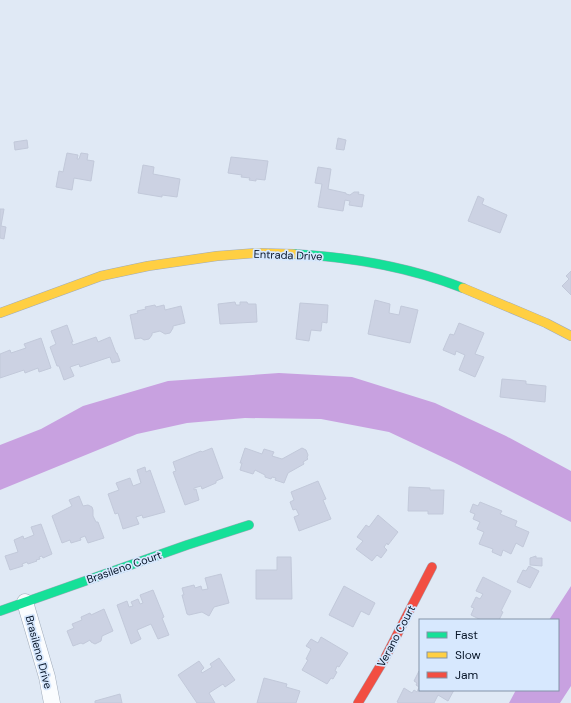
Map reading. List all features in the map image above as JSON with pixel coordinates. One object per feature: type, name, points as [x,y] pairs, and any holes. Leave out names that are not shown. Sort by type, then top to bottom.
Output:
[{"type":"street","name":"Entrada Drive","points":[[0,313],[101,276],[148,266],[217,256],[257,253],[289,254],[313,255],[369,262],[448,282],[546,323],[571,336]]},
{"type":"street","name":"Brasileno Court","points":[[0,611],[186,545],[249,525]]},
{"type":"street","name":"Verano Court","points":[[358,703],[385,658],[432,567]]},
{"type":"street","name":"Brasileno Drive","points":[[25,602],[47,677],[52,703]]},
{"type":"shaded area","points":[[279,373],[352,377],[435,403],[506,436],[571,471],[571,522],[455,463],[389,432],[321,419],[245,418],[187,423],[137,434],[0,490],[0,445],[41,429],[83,406],[168,381]]},
{"type":"shaded area","points":[[571,586],[571,686],[560,703],[509,703],[515,691],[559,691],[559,619],[550,619]]},
{"type":"building","points":[[338,138],[346,140],[344,150],[336,149]]},
{"type":"building","points":[[27,140],[28,148],[15,150],[14,142]]},
{"type":"building","points":[[67,153],[78,155],[77,159],[79,159],[81,153],[88,154],[87,160],[94,161],[91,181],[74,178],[72,190],[56,187],[59,171],[63,172]]},
{"type":"building","points":[[231,157],[268,161],[265,180],[249,180],[250,178],[241,177],[242,175],[228,173]]},
{"type":"building","points":[[143,165],[154,167],[153,174],[180,179],[177,197],[162,195],[162,197],[138,193]]},
{"type":"building","points":[[318,167],[331,169],[328,189],[350,195],[354,192],[359,192],[358,194],[364,195],[362,207],[349,205],[350,201],[345,200],[343,211],[318,207],[322,184],[315,183]]},
{"type":"building","points":[[478,196],[484,199],[482,204],[507,215],[500,233],[468,221]]},
{"type":"building","points":[[0,209],[4,209],[1,226],[6,227],[4,239],[0,238]]},
{"type":"building","points":[[571,271],[571,295],[562,286],[569,279],[566,276]]},
{"type":"building","points":[[375,300],[390,304],[389,313],[399,315],[401,306],[418,310],[410,343],[368,334]]},
{"type":"building","points":[[235,302],[236,305],[240,305],[240,302],[256,304],[257,322],[220,324],[218,304]]},
{"type":"building","points":[[300,303],[328,305],[327,323],[322,322],[321,331],[311,330],[309,341],[296,339]]},
{"type":"building","points":[[155,305],[156,307],[164,305],[165,310],[181,306],[185,323],[173,326],[170,333],[165,334],[160,331],[152,333],[149,339],[135,339],[130,315],[138,313],[137,311],[146,309],[145,307]]},
{"type":"building","points":[[459,323],[484,333],[475,354],[484,357],[475,377],[459,370],[465,355],[456,351],[455,355],[443,350],[450,334],[454,335]]},
{"type":"building","points":[[67,325],[73,345],[96,337],[98,342],[110,337],[120,361],[112,363],[110,357],[80,367],[79,364],[70,367],[74,376],[64,380],[50,347],[56,344],[51,331]]},
{"type":"building","points":[[41,338],[51,368],[39,372],[38,368],[25,373],[24,370],[0,378],[0,354],[10,350],[11,353],[26,348],[24,344]]},
{"type":"building","points":[[502,379],[526,381],[526,384],[546,386],[545,402],[500,397]]},
{"type":"building","points":[[212,448],[223,478],[202,489],[201,486],[194,488],[194,490],[196,489],[199,500],[185,505],[173,472],[176,471],[173,462]]},
{"type":"building","points":[[245,448],[262,454],[264,449],[274,452],[272,456],[282,459],[302,448],[306,450],[308,459],[303,462],[304,464],[288,473],[284,483],[275,480],[276,478],[272,477],[271,479],[265,477],[265,475],[255,470],[253,474],[240,470],[242,463],[240,463]]},
{"type":"building","points":[[145,467],[146,472],[150,470],[165,512],[143,518],[142,515],[136,517],[139,524],[123,529],[118,513],[115,514],[108,494],[119,490],[116,483],[130,478],[133,486],[141,483],[137,470]]},
{"type":"building","points":[[318,481],[326,499],[323,500],[331,519],[299,531],[294,517],[299,515],[296,509],[293,510],[290,502],[294,500],[291,492]]},
{"type":"building","points":[[409,487],[444,490],[443,514],[428,514],[428,511],[408,511]]},
{"type":"building","points":[[79,496],[83,506],[88,505],[92,507],[93,516],[96,522],[98,522],[104,538],[88,543],[85,536],[80,538],[81,540],[71,543],[70,540],[62,543],[52,516],[72,506],[69,500]]},
{"type":"building","points":[[480,502],[502,511],[500,514],[517,521],[515,526],[529,532],[523,547],[516,543],[511,554],[503,550],[501,556],[492,552],[493,549],[479,544],[484,532],[477,529],[480,522],[473,519],[475,514],[470,512],[473,504],[478,506]]},
{"type":"building","points":[[378,515],[398,532],[388,545],[387,543],[384,547],[387,550],[381,558],[377,555],[372,561],[356,549],[363,541],[357,537],[366,525],[369,527]]},
{"type":"building","points":[[41,524],[52,554],[43,558],[42,556],[39,557],[40,559],[36,560],[37,561],[28,564],[27,562],[22,564],[23,566],[10,570],[5,556],[18,552],[14,540],[23,536],[24,539],[34,535],[31,527]]},
{"type":"building","points":[[536,556],[536,558],[542,558],[542,566],[530,565],[530,558]]},
{"type":"building","points":[[277,557],[291,557],[292,599],[256,599],[256,570],[277,570]]},
{"type":"building","points":[[529,566],[539,571],[530,588],[517,582],[523,570],[526,571]]},
{"type":"building","points":[[221,574],[229,603],[214,607],[209,616],[202,612],[189,615],[187,614],[182,595],[184,595],[182,588],[194,585],[195,588],[201,586],[202,590],[208,589],[205,578]]},
{"type":"building","points":[[483,577],[511,591],[501,611],[503,612],[500,619],[479,619],[471,615],[474,608],[471,607],[476,597],[480,599],[483,594],[476,591]]},
{"type":"building","points":[[344,586],[375,603],[369,615],[361,611],[353,627],[329,615]]},
{"type":"building","points":[[153,590],[164,617],[162,618],[169,635],[158,639],[151,624],[137,630],[141,639],[131,644],[117,605],[127,601],[129,607],[133,606],[131,602],[138,599],[140,604],[143,603],[140,595]]},
{"type":"building","points":[[104,609],[113,631],[102,636],[101,641],[95,644],[90,640],[83,644],[81,643],[73,646],[67,631],[74,628],[72,624],[82,620],[81,617],[90,613],[91,615]]},
{"type":"building","points":[[321,637],[348,653],[339,667],[337,666],[335,671],[337,672],[333,679],[331,678],[327,684],[302,670],[308,660],[306,659],[311,649],[306,646],[311,639],[318,643]]},
{"type":"building","points":[[219,658],[235,680],[225,687],[223,684],[209,693],[215,703],[197,703],[178,675],[199,661],[204,668],[201,671],[202,673],[212,667],[210,664]]},
{"type":"building","points":[[419,671],[419,687],[414,681]]},
{"type":"building","points":[[264,678],[287,684],[286,687],[300,691],[296,703],[257,703]]},
{"type":"building","points":[[419,687],[419,691],[453,691],[448,701],[438,695],[434,703],[397,702],[404,688],[412,693],[414,690],[417,692]]},
{"type":"building","points":[[120,694],[122,703],[95,703],[95,701]]},
{"type":"traffic: fast","points":[[294,254],[315,255],[380,264],[422,274],[463,288]]},
{"type":"traffic: fast","points":[[0,611],[187,545],[249,525]]},
{"type":"traffic: slow","points":[[0,313],[101,276],[148,266],[217,256],[257,253],[294,254]]},
{"type":"traffic: slow","points":[[463,288],[546,323],[571,336]]},
{"type":"traffic: jam","points":[[358,703],[385,658],[432,567]]}]
